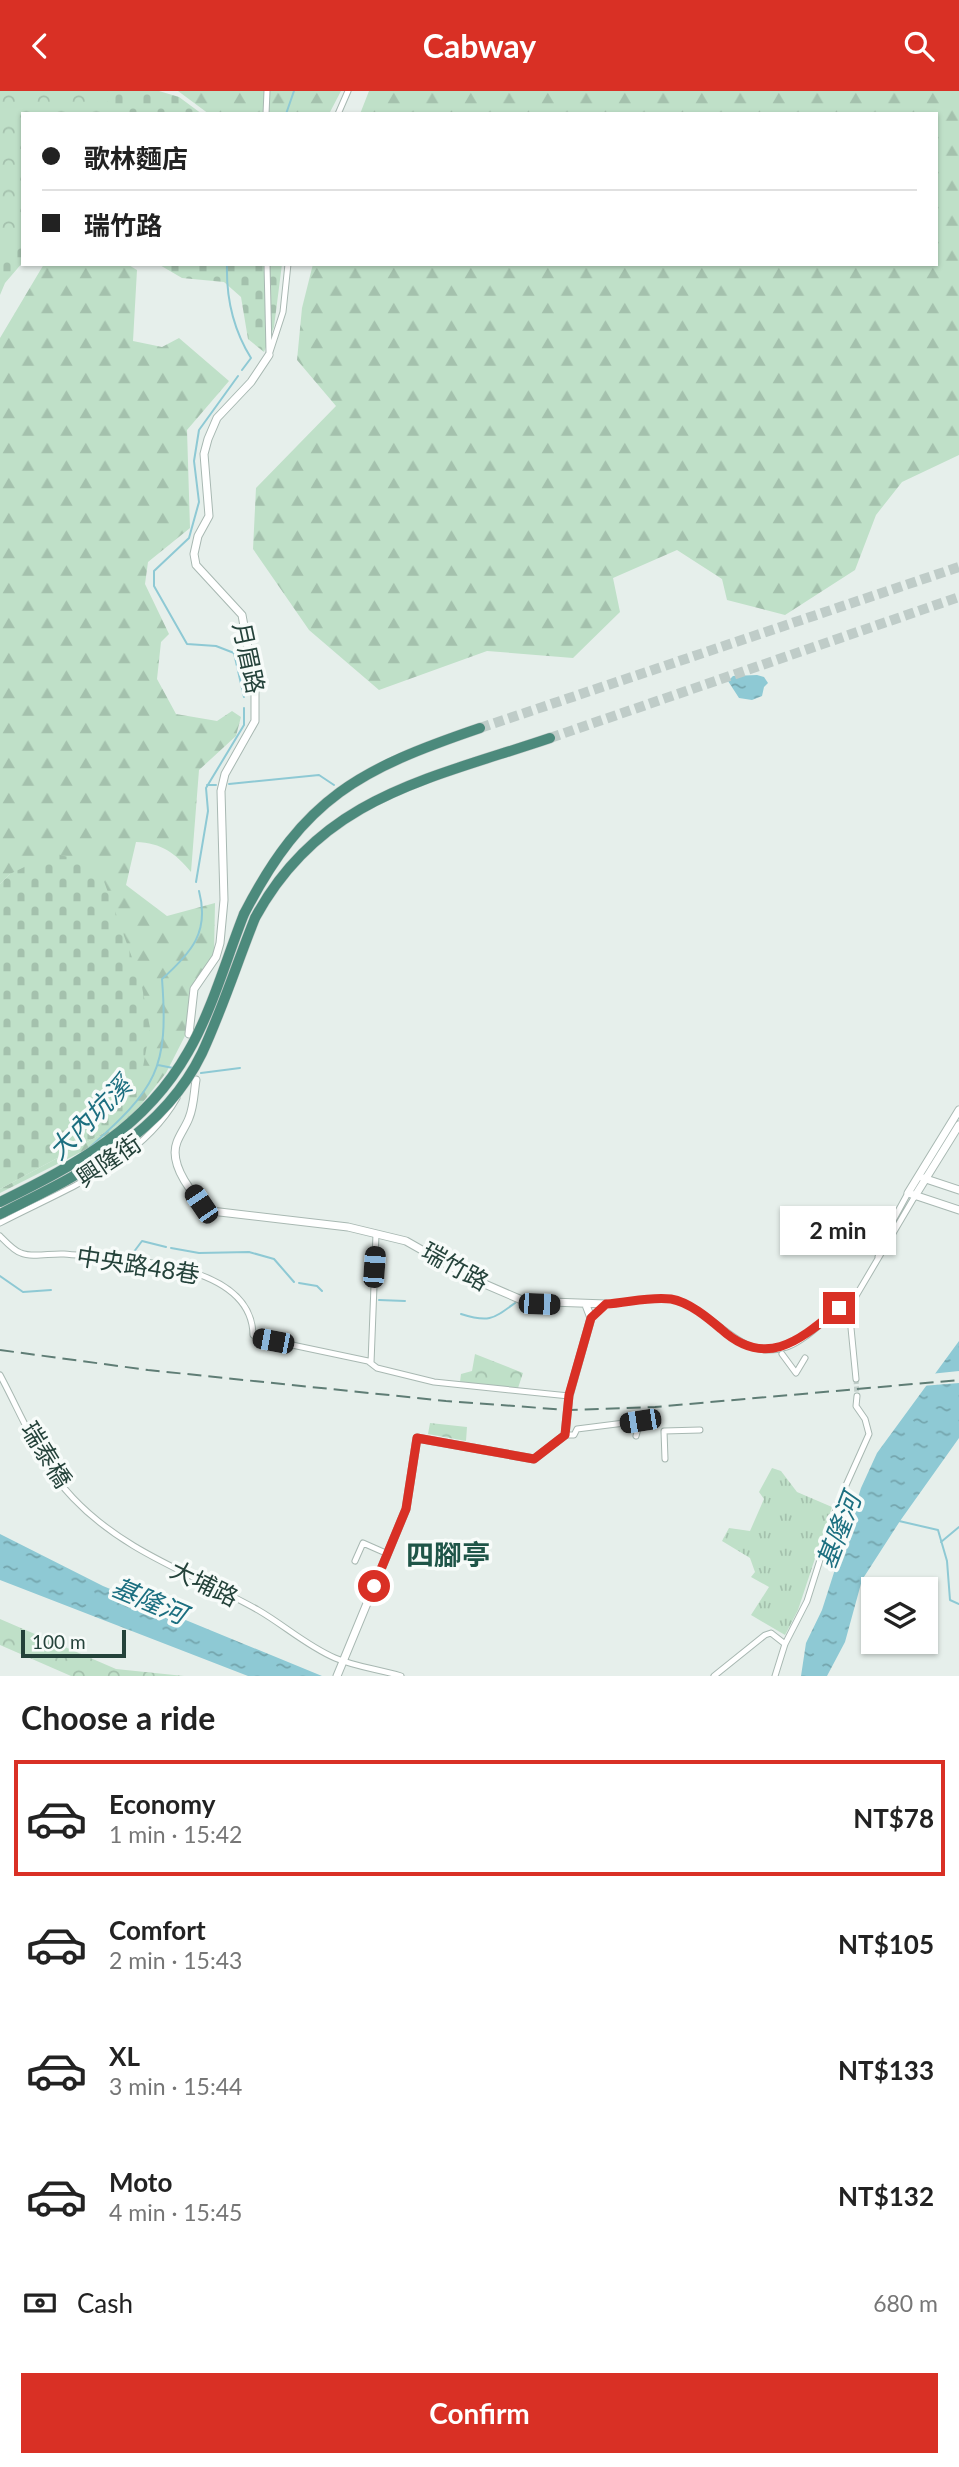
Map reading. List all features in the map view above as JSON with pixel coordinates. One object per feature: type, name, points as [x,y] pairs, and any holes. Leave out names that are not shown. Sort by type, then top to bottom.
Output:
[{"type":"highway","points":[[0,1202],[82,1161],[117,1137],[159,1095],[190,1049],[244,914],[274,860],[296,831],[338,793],[389,761],[480,729]]},
{"type":"highway","points":[[0,1214],[88,1170],[115,1151],[169,1102],[201,1055],[255,918],[275,884],[300,853],[341,819],[390,793],[550,738]]},
{"type":"street","points":[[266,112],[267,91]]},
{"type":"street","points":[[339,112],[348,91]]},
{"type":"street","points":[[267,266],[269,355]]},
{"type":"street","points":[[269,355],[283,313],[288,266]]},
{"type":"street","name":"月眉路","points":[[189,1034],[194,989],[216,957],[220,943],[224,899],[221,791],[225,774],[248,739],[257,706],[242,615],[196,565],[194,554],[198,536],[209,516],[204,454],[217,418],[251,382],[269,355]]},
{"type":"street","name":"瑞竹路","points":[[195,1076],[191,1115],[176,1143],[175,1156],[178,1168],[201,1204],[211,1211],[242,1213],[376,1234],[424,1248],[473,1279],[524,1301],[586,1305],[671,1299],[712,1320],[745,1344],[788,1347],[839,1308],[853,1301]]},
{"type":"street","name":"興隆街","points":[[0,1223],[121,1158],[162,1122],[195,1076]]},
{"type":"street","points":[[856,1378],[851,1328],[853,1301],[875,1267],[959,1110]]},
{"type":"street","points":[[922,1177],[959,1125]]},
{"type":"street","points":[[922,1177],[959,1191]]},
{"type":"street","points":[[912,1195],[959,1210]]},
{"type":"street","points":[[376,1234],[371,1364],[434,1382],[569,1400]]},
{"type":"street","name":"中央路48巷","points":[[0,1236],[21,1253],[130,1259],[209,1276],[246,1305],[253,1319],[253,1335],[371,1364]]},
{"type":"street","points":[[565,1435],[569,1400],[591,1318],[606,1304]]},
{"type":"street","points":[[586,1305],[591,1318]]},
{"type":"street","points":[[782,1354],[796,1373],[805,1358]]},
{"type":"street","name":"瑞泰橋","points":[[0,1375],[47,1461],[72,1497]]},
{"type":"street","points":[[775,1676],[785,1644],[803,1610],[838,1503],[869,1434],[865,1419],[856,1406],[858,1395]]},
{"type":"street","points":[[340,1668],[406,1509],[417,1438],[534,1459],[565,1435],[574,1435],[581,1428],[640,1421],[636,1436]]},
{"type":"street","points":[[665,1459],[664,1431],[700,1430]]},
{"type":"street","name":"大埔路","points":[[72,1497],[104,1527],[132,1547],[163,1565],[256,1609],[340,1668],[401,1676]]},
{"type":"street","points":[[355,1561],[363,1543],[387,1554]]},
{"type":"street","points":[[714,1676],[765,1635],[771,1633],[785,1644]]},
{"type":"green space","points":[[0,91],[159,91],[179,97],[199,112],[21,112],[21,264],[5,283],[0,295]]},
{"type":"green space","points":[[0,91],[95,91],[120,112],[21,112],[21,237],[0,253]]},
{"type":"green space","points":[[178,91],[341,91],[330,112],[206,112]]},
{"type":"green space","points":[[369,91],[959,91],[959,455],[902,482],[876,515],[855,570],[785,615],[727,600],[722,579],[677,550],[613,578],[620,612],[573,658],[487,651],[379,690],[309,630],[253,549],[256,488],[336,406],[297,360],[302,308],[312,266],[938,266],[938,112],[361,112]]},
{"type":"green space","points":[[43,266],[130,266],[137,270],[133,341],[162,347],[179,338],[229,381],[187,430],[190,528],[148,562],[145,584],[169,634],[161,642],[157,679],[176,714],[217,721],[232,711],[241,717],[236,736],[199,770],[191,872],[167,850],[153,844],[136,842],[126,885],[167,916],[215,903],[214,954],[191,988],[187,1032],[166,1073],[124,1126],[87,1149],[0,1193],[0,1189],[124,1122],[10,874],[0,884],[0,338]]},
{"type":"green space","points":[[161,266],[282,266],[274,327],[264,352],[248,339],[241,297],[224,282],[182,278]]},
{"type":"green space","points":[[53,853],[98,865],[141,982],[150,1028],[136,1106],[124,1122],[0,1189],[0,884],[10,874]]},
{"type":"green space","points":[[475,1354],[523,1373],[518,1388],[460,1382],[461,1374],[472,1371]]},
{"type":"green space","points":[[430,1423],[467,1427],[466,1441],[428,1434]]},
{"type":"green space","points":[[772,1468],[781,1471],[797,1492],[832,1507],[798,1610],[785,1635],[751,1615],[769,1587],[751,1577],[755,1572],[750,1558],[722,1541],[729,1528],[750,1531],[764,1499],[759,1492]]},
{"type":"green space","points":[[0,1619],[116,1669],[184,1676],[71,1676],[0,1645]]},
{"type":"water","points":[[733,676],[764,677],[768,683],[762,696],[752,700],[739,698],[728,681]]},
{"type":"water","points":[[959,1341],[959,1438],[864,1577],[861,1577],[845,1642],[827,1676],[801,1676],[806,1643],[822,1610],[861,1488],[877,1453]]},
{"type":"water","points":[[0,1534],[103,1586],[322,1676],[248,1676],[0,1580]]},
{"type":"pier","points":[[959,1371],[959,1383],[922,1386],[930,1374]]},
{"type":"waterway","name":"大內坑溪","points":[[287,112],[294,91]]},
{"type":"waterway","name":"大內坑溪","points":[[227,266],[232,313],[251,358],[242,370]]},
{"type":"waterway","name":"大內坑溪","points":[[238,376],[199,430],[194,461],[199,502],[189,538],[154,571],[154,586],[187,644],[216,646],[234,653],[244,697]]},
{"type":"waterway","name":"大內坑溪","points":[[196,882],[208,811],[206,788],[244,725],[244,708]]},
{"type":"waterway","points":[[229,784],[319,775],[334,785]]},
{"type":"waterway","name":"大內坑溪","points":[[207,785],[216,785]]},
{"type":"waterway","name":"大內坑溪","points":[[89,1148],[130,1109],[153,1075],[160,1057],[163,1035],[162,979],[182,960],[196,941],[202,918],[199,891]]},
{"type":"waterway","points":[[158,1065],[173,1068]]},
{"type":"waterway","points":[[201,1073],[240,1068]]},
{"type":"waterway","points":[[133,1253],[142,1241],[166,1247]]},
{"type":"waterway","points":[[171,1248],[199,1253],[249,1252],[274,1259],[294,1282]]},
{"type":"waterway","points":[[0,1276],[23,1292],[51,1290]]},
{"type":"waterway","points":[[299,1283],[317,1286],[322,1291]]},
{"type":"waterway","points":[[379,1300],[405,1301]]},
{"type":"waterway","points":[[461,1314],[490,1318],[515,1303]]},
{"type":"waterway","points":[[899,1521],[938,1530],[947,1561],[950,1600],[959,1604]]},
{"type":"waterway","points":[[941,1542],[959,1527]]},
{"type":"tunnel","points":[[480,728],[959,567]]},
{"type":"tunnel","points":[[550,738],[959,597]]},
{"type":"tunnel","points":[[856,1379],[857,1396]]},
{"type":"railway","points":[[0,1350],[148,1370],[446,1401],[568,1410],[655,1407],[959,1380]]},
{"type":"district","name":"四腳亭","points":[[448,1555]]},
{"type":"route","points":[[374,1586],[406,1509],[417,1438],[457,1443],[534,1459],[565,1435],[569,1395],[591,1318],[606,1304],[671,1299],[712,1320],[723,1332],[738,1341],[778,1348],[788,1347],[839,1308]]},
{"type":"water label","name":"基隆河","points":[[839,1531]]},
{"type":"water label","name":"基隆河","points":[[149,1601]]}]
